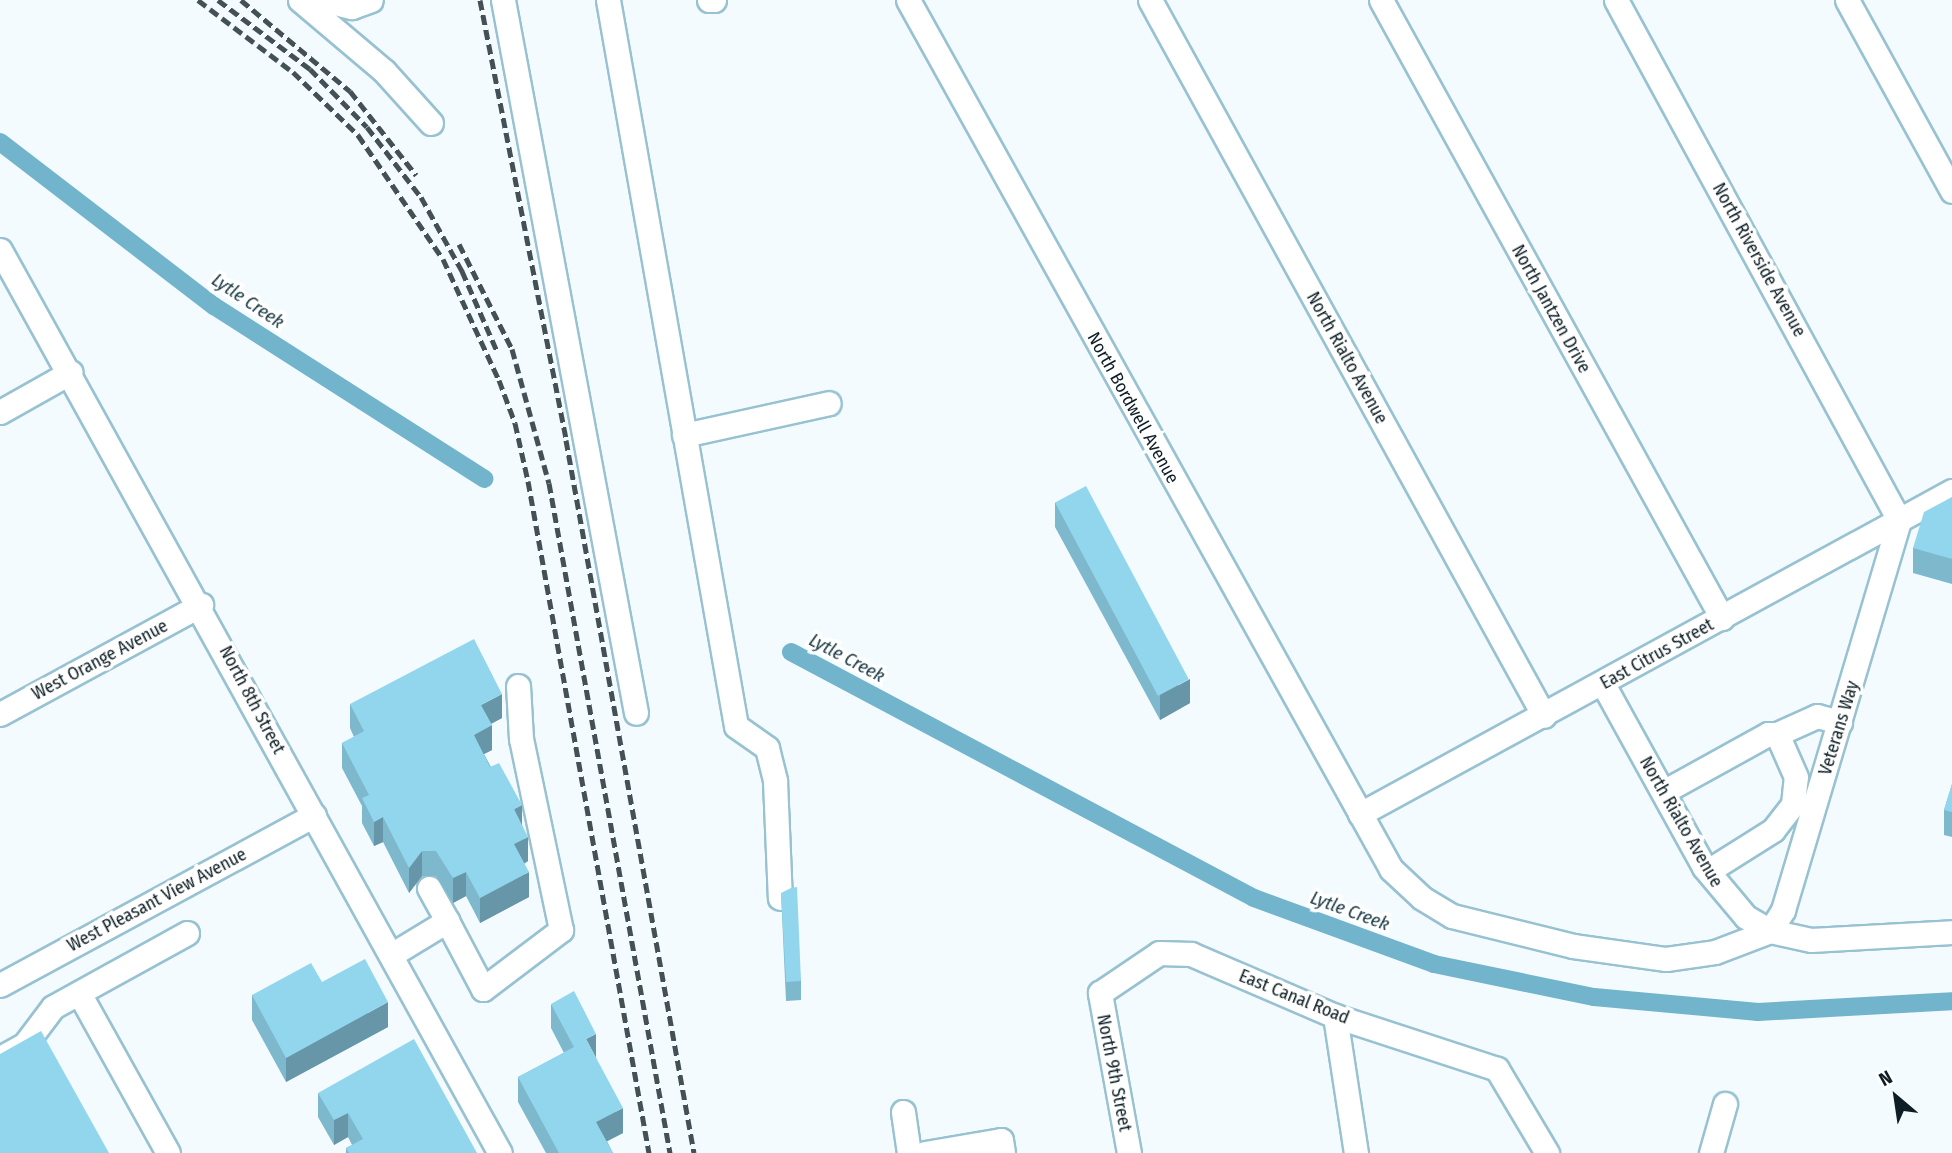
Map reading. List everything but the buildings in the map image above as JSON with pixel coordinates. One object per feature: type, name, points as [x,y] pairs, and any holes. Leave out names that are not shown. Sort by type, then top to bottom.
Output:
[{"type":"street","points":[[312,2],[352,7],[371,0]]},
{"type":"street","points":[[503,0],[636,713]]},
{"type":"street","points":[[608,0],[736,726],[767,748],[775,781],[780,898]]},
{"type":"street","points":[[709,0],[714,0]]},
{"type":"street","name":"North Bordwell Avenue","points":[[908,0],[1391,869],[1422,898],[1452,916],[1496,930],[1666,959],[1715,952],[1770,931]]},
{"type":"street","name":"North Rialto Avenue","points":[[1150,0],[1544,716]]},
{"type":"street","name":"North Jantzen Drive","points":[[1381,0],[1722,618]]},
{"type":"street","name":"North Riverside Avenue","points":[[1616,0],[1899,520]]},
{"type":"street","points":[[1847,0],[1952,191]]},
{"type":"street","points":[[312,2],[384,71],[431,123]]},
{"type":"street","name":"North 8th Street","points":[[0,250],[72,372],[500,1153]]},
{"type":"street","points":[[0,412],[72,372]]},
{"type":"street","points":[[684,435],[829,402]]},
{"type":"street","name":"East Citrus Street","points":[[1360,814],[1603,684],[1952,491]]},
{"type":"street","name":"Veterans Way","points":[[1770,931],[1783,910],[1899,520]]},
{"type":"street","name":"West Orange Avenue","points":[[0,714],[201,606]]},
{"type":"street","name":"North Rialto Avenue","points":[[1603,684],[1707,871],[1746,917],[1770,931],[1811,940],[1952,932]]},
{"type":"street","points":[[429,888],[483,989],[561,930],[522,739],[518,686]]},
{"type":"street","points":[[1663,792],[1768,734],[1777,734],[1817,716],[1840,723]]},
{"type":"street","points":[[1707,871],[1773,830],[1793,804],[1796,776],[1777,734]]},
{"type":"street","name":"West Pleasant View Avenue","points":[[0,985],[314,815]]},
{"type":"street","points":[[391,955],[446,921]]},
{"type":"street","points":[[0,1058],[25,1044],[54,1007],[187,933]]},
{"type":"street","name":"East Canal Road","points":[[1100,993],[1159,953],[1191,954],[1335,1016],[1497,1069],[1547,1153]]},
{"type":"street","points":[[79,993],[168,1153]]},
{"type":"street","name":"North 9th Street","points":[[1100,993],[1129,1153]]},
{"type":"street","points":[[1335,1016],[1356,1153]]},
{"type":"street","points":[[1712,1153],[1725,1104]]},
{"type":"street","points":[[903,1112],[909,1153]]},
{"type":"street","points":[[925,1153],[1000,1140],[1003,1153]]},
{"type":"waterway","name":"Lytle Creek","points":[[0,142],[214,306],[484,479]]},
{"type":"waterway","name":"Lytle Creek","points":[[791,652],[1254,898],[1434,964],[1594,997],[1758,1012],[1952,1001]]},
{"type":"railway","points":[[198,0],[293,72],[358,135],[443,259],[499,380],[515,423],[528,481],[649,1153]]},
{"type":"railway","points":[[218,0],[310,69],[367,127],[421,197],[462,271],[497,351]]},
{"type":"railway","points":[[241,0],[350,91],[416,175]]},
{"type":"railway","points":[[480,0],[566,440],[694,1153]]},
{"type":"railway","points":[[459,244],[512,349],[549,483],[670,1153]]}]
